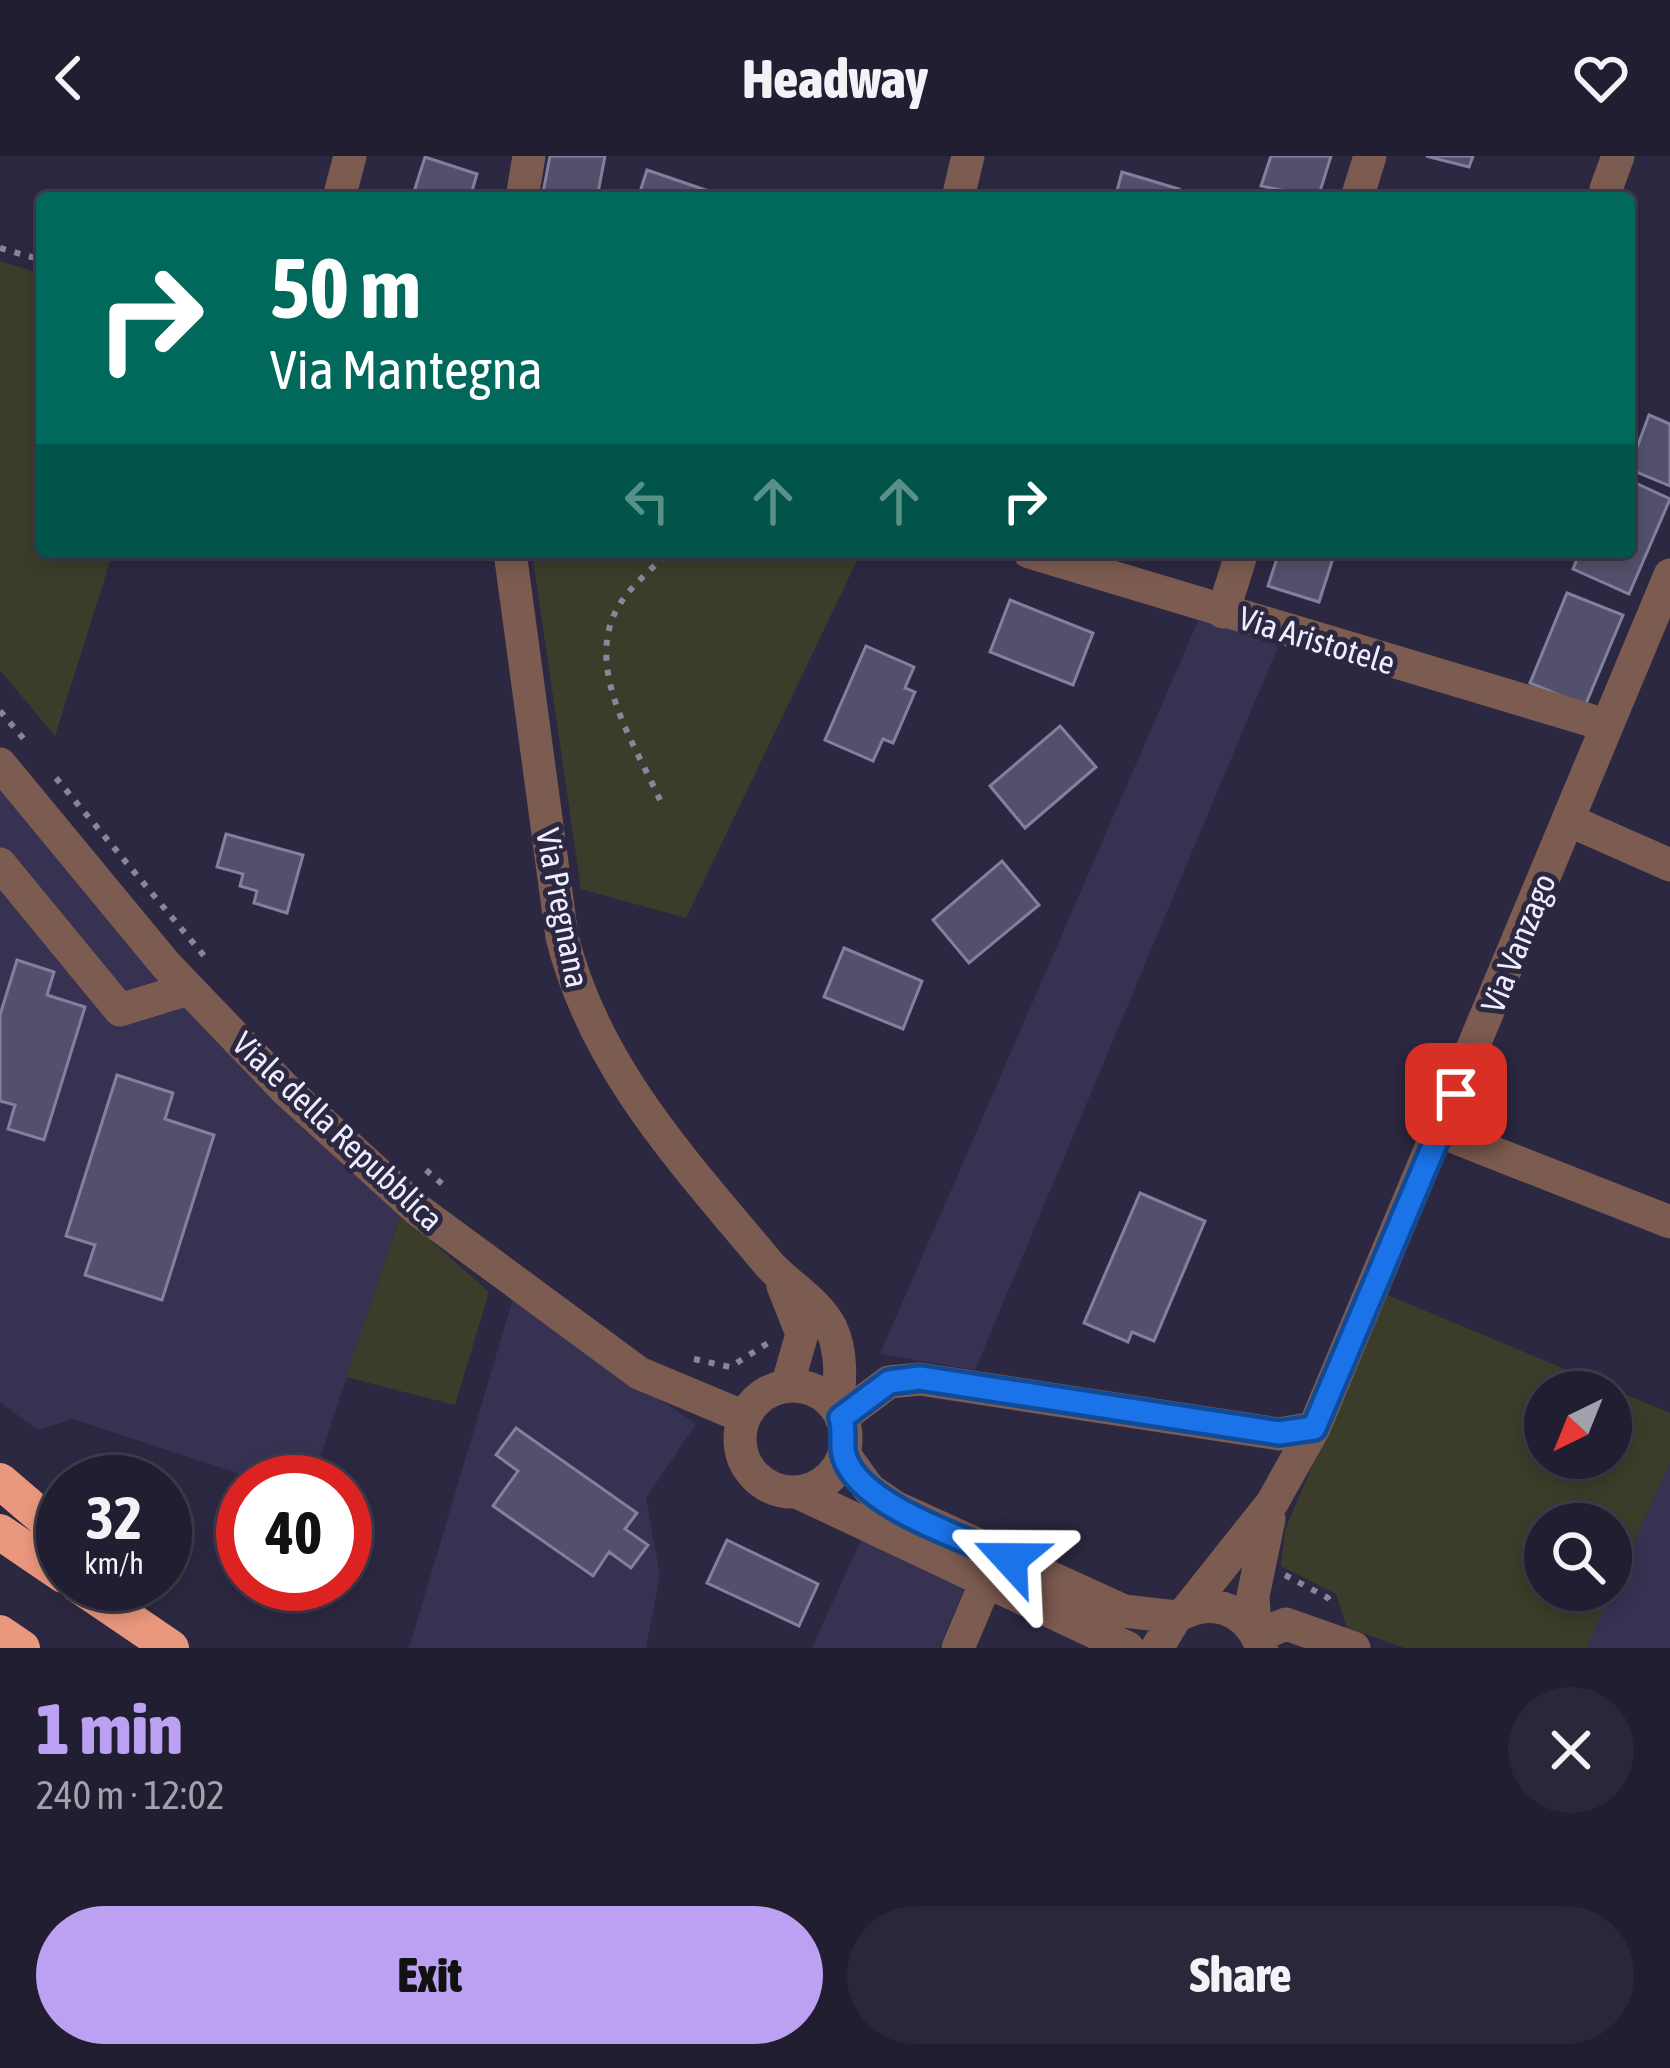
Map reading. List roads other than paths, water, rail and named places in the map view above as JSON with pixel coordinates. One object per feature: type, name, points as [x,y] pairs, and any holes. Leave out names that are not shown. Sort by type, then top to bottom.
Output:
[{"type":"highway","points":[[0,1481],[36,1512]]},
{"type":"highway","points":[[0,1532],[36,1557]]},
{"type":"highway","points":[[117,1611],[171,1648]]},
{"type":"highway","points":[[152,1611],[195,1648]]},
{"type":"highway","points":[[0,1633],[22,1648]]},
{"type":"street","points":[[341,192],[350,156]]},
{"type":"street","points":[[523,192],[529,156]]},
{"type":"street","points":[[959,192],[968,156]]},
{"type":"street","points":[[1359,192],[1370,156]]},
{"type":"street","points":[[1606,189],[1618,156]]},
{"type":"street","name":"Via Pregnana","points":[[511,558],[562,937],[574,985],[619,1078],[777,1274],[830,1324],[841,1379],[839,1414]]},
{"type":"street","name":"Via Aristotele","points":[[1048,558],[1606,725]]},
{"type":"street","points":[[1222,612],[1240,558]]},
{"type":"street","name":"Via Vanzago","points":[[1285,1447],[1314,1428],[1670,575]]},
{"type":"street","name":"Viale della Repubblica","points":[[0,764],[188,988],[286,1090],[418,1210],[639,1373],[744,1417]]},
{"type":"street","points":[[1568,820],[1670,865]]},
{"type":"street","points":[[0,864],[120,1010],[188,988]]},
{"type":"street","points":[[1441,1132],[1670,1222]]},
{"type":"street","name":"Via Pregnana","points":[[777,1274],[802,1334],[787,1386]]},
{"type":"street","points":[[839,1414],[889,1382],[920,1378],[1285,1447],[1258,1566],[1258,1638]]},
{"type":"street","points":[[1128,1648],[797,1492],[762,1483],[749,1469],[740,1435],[744,1417],[770,1391],[787,1386],[815,1391],[839,1414],[844,1454],[869,1490],[895,1507],[1124,1610],[1182,1614],[1215,1606],[1230,1610],[1258,1638]]},
{"type":"street","points":[[797,1492],[826,1480],[844,1454]]},
{"type":"street","points":[[1157,1648],[1272,1503]]},
{"type":"street","points":[[958,1648],[986,1582]]},
{"type":"street","points":[[1258,1638],[1286,1624],[1344,1644]]}]
